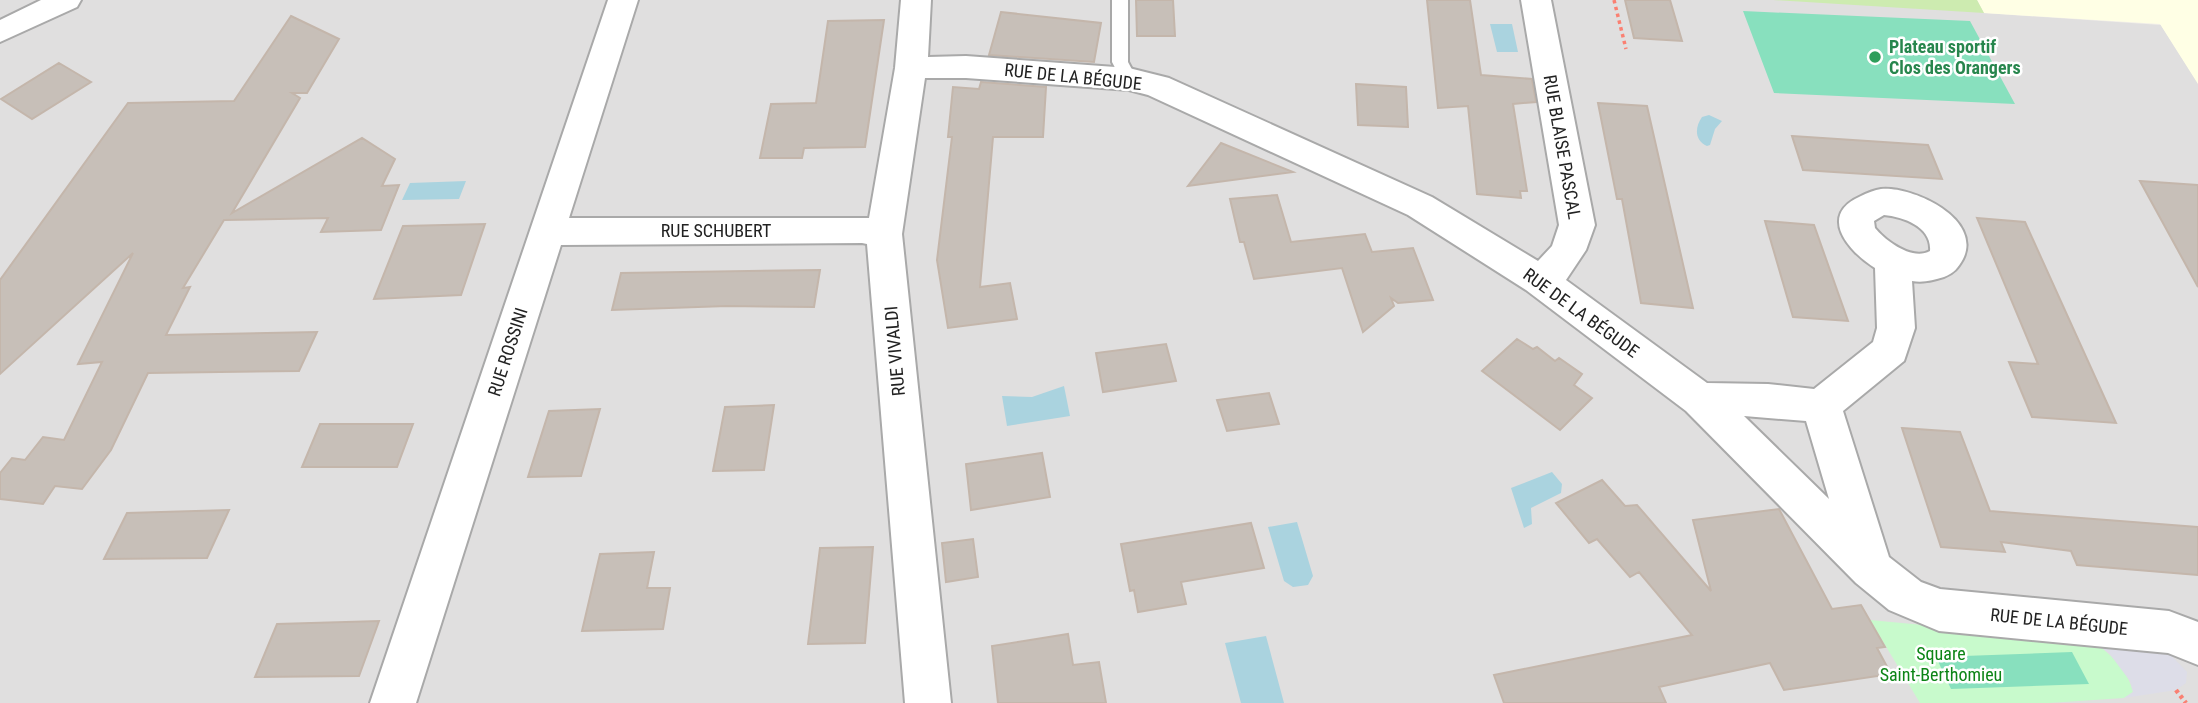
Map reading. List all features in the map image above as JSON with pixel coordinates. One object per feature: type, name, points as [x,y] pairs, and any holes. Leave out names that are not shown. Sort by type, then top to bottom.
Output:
[{"type":"street","name":"RUE ROSSINI","points":[[393,703],[623,0]]},
{"type":"street","name":"RUE VIVALDI","points":[[916,0],[911,68],[884,234],[928,703]]},
{"type":"street","name":"RUE BLAISE PASCAL","points":[[1536,0],[1577,225],[1573,242],[1558,267],[1539,280]]},
{"type":"street","points":[[0,32],[57,1]]},
{"type":"street","name":"RUE DE LA BÉGUDE","points":[[911,68],[966,67],[1129,79],[1158,86],[1420,206],[1539,280],[1700,399],[1871,569],[1905,596],[1939,610],[2169,632],[2198,644]]},
{"type":"street","name":"RUE SCHUBERT","points":[[548,232],[862,230],[884,234]]},
{"type":"street","points":[[1700,399],[1768,400],[1821,407],[1890,350],[1896,328],[1894,263]]},
{"type":"street","points":[[1821,407],[1871,569]]},
{"type":"lane","points":[[1119,0],[1120,62],[1129,79]]},
{"type":"path","points":[[1614,0],[1626,50]]},
{"type":"path","points":[[2176,690],[2186,703]]},
{"type":"shaded area","points":[[0,0],[1977,0],[1984,13],[2161,25],[2198,83],[2198,703],[0,703]]},
{"type":"shaded area","points":[[1977,0],[2198,0],[2198,84],[2160,24],[1984,13]]},
{"type":"shaded area","points":[[2092,641],[2166,650],[2187,672],[2186,683],[2176,690],[2124,698],[2133,692],[2130,681],[2109,653]]},
{"type":"green space","points":[[1773,0],[1977,0],[1984,13]]},
{"type":"green space","name":"Plateau sportif Clos des Orangers","points":[[1743,11],[1970,21],[2015,104],[1774,93]]},
{"type":"green space","name":"Square Saint-Berthomieu","points":[[1870,620],[2092,641],[2117,663],[2127,676],[2133,692],[2124,698],[2049,703],[1920,703]]},
{"type":"green space","points":[[2072,652],[2089,684],[1951,689],[1936,657]]},
{"type":"water","points":[[1490,24],[1512,24],[1518,52],[1497,52]]},
{"type":"water","points":[[1709,115],[1722,121],[1707,146],[1698,137],[1697,129],[1702,117]]},
{"type":"water","points":[[466,181],[459,199],[402,200],[410,183]]},
{"type":"water","points":[[1064,386],[1070,416],[1007,426],[1002,396],[1032,397]]},
{"type":"water","points":[[1552,472],[1562,484],[1561,493],[1531,508],[1532,524],[1524,528],[1511,488]]},
{"type":"water","points":[[1297,522],[1313,576],[1308,585],[1293,587],[1284,581],[1268,527]]},
{"type":"water","points":[[1266,636],[1284,703],[1241,703],[1225,643]]},
{"type":"building","points":[[1136,0],[1173,0],[1175,36],[1137,36]]},
{"type":"building","points":[[1427,0],[1470,0],[1481,75],[1532,79],[1536,102],[1513,104],[1527,191],[1520,191],[1521,198],[1477,194],[1468,106],[1438,108]]},
{"type":"building","points":[[1625,0],[1670,0],[1682,41],[1634,38]]},
{"type":"building","points":[[1001,12],[1101,23],[1094,62],[989,55]]},
{"type":"building","points":[[291,16],[339,39],[307,93],[292,93],[300,98],[232,213],[362,138],[395,159],[382,186],[399,185],[381,230],[321,232],[328,218],[224,220],[183,288],[190,287],[166,335],[317,332],[299,371],[148,373],[111,450],[82,489],[55,486],[43,504],[0,499],[0,473],[12,458],[25,460],[43,437],[64,440],[102,362],[78,364],[133,253],[0,374],[0,280],[128,103],[234,101]]},
{"type":"building","points":[[884,20],[865,147],[804,148],[802,158],[760,158],[771,104],[816,103],[828,21]]},
{"type":"building","points":[[59,63],[91,82],[32,119],[1,99]]},
{"type":"building","points":[[981,82],[1046,87],[1043,137],[993,137],[980,287],[1010,283],[1017,319],[948,328],[937,260],[952,137],[948,137],[953,87],[979,89]]},
{"type":"building","points":[[1356,84],[1406,87],[1408,127],[1358,125]]},
{"type":"building","points":[[1598,103],[1647,106],[1693,308],[1641,303],[1622,199],[1617,199]]},
{"type":"building","points":[[1792,136],[1928,145],[1942,179],[1803,170]]},
{"type":"building","points":[[1221,143],[1293,172],[1188,186]]},
{"type":"building","points":[[2140,181],[2198,185],[2198,287]]},
{"type":"building","points":[[1277,195],[1291,242],[1365,234],[1372,252],[1413,248],[1433,300],[1398,303],[1391,298],[1394,306],[1363,332],[1342,268],[1254,279],[1244,242],[1240,242],[1230,199]]},
{"type":"building","points":[[1977,218],[2025,222],[2116,423],[2032,417],[2009,362],[2038,364]]},
{"type":"building","points":[[1765,221],[1814,225],[1848,321],[1793,317]]},
{"type":"building","points":[[485,224],[461,295],[374,299],[403,226]]},
{"type":"building","points":[[820,270],[814,307],[727,306],[612,310],[621,273]]},
{"type":"building","points":[[1517,339],[1533,349],[1537,347],[1555,361],[1559,358],[1582,374],[1574,385],[1592,398],[1560,430],[1482,371]]},
{"type":"building","points":[[1166,344],[1176,381],[1103,392],[1096,353]]},
{"type":"building","points":[[1269,393],[1279,424],[1227,431],[1217,400]]},
{"type":"building","points":[[774,405],[764,470],[713,471],[725,407]]},
{"type":"building","points":[[600,409],[581,476],[528,477],[549,411]]},
{"type":"building","points":[[320,424],[413,424],[397,467],[302,467]]},
{"type":"building","points":[[1902,428],[1960,432],[1990,511],[2198,527],[2198,575],[2077,565],[2071,551],[2001,542],[2005,552],[1941,547]]},
{"type":"building","points":[[1042,453],[1050,497],[971,510],[966,464]]},
{"type":"building","points":[[1602,480],[1625,506],[1637,505],[1711,591],[1693,520],[1779,509],[1832,609],[1861,605],[1885,647],[1877,648],[1891,674],[1784,690],[1770,663],[1659,687],[1666,703],[1504,703],[1494,675],[1692,635],[1639,572],[1630,577],[1597,539],[1589,543],[1556,503]]},
{"type":"building","points":[[229,510],[207,558],[104,559],[127,513]]},
{"type":"building","points":[[1251,523],[1264,568],[1181,582],[1186,604],[1138,612],[1134,590],[1130,591],[1121,544]]},
{"type":"building","points":[[973,539],[978,577],[946,582],[942,543]]},
{"type":"building","points":[[873,547],[865,643],[808,644],[820,548]]},
{"type":"building","points":[[654,552],[647,588],[670,588],[663,629],[582,631],[600,554]]},
{"type":"building","points":[[379,621],[359,676],[255,677],[277,624]]},
{"type":"building","points":[[1068,634],[1073,665],[1099,662],[1106,703],[998,703],[992,646]]},
{"type":"place","name":"Plateau sportif Clos des Orangers","points":[[1875,57]]}]
